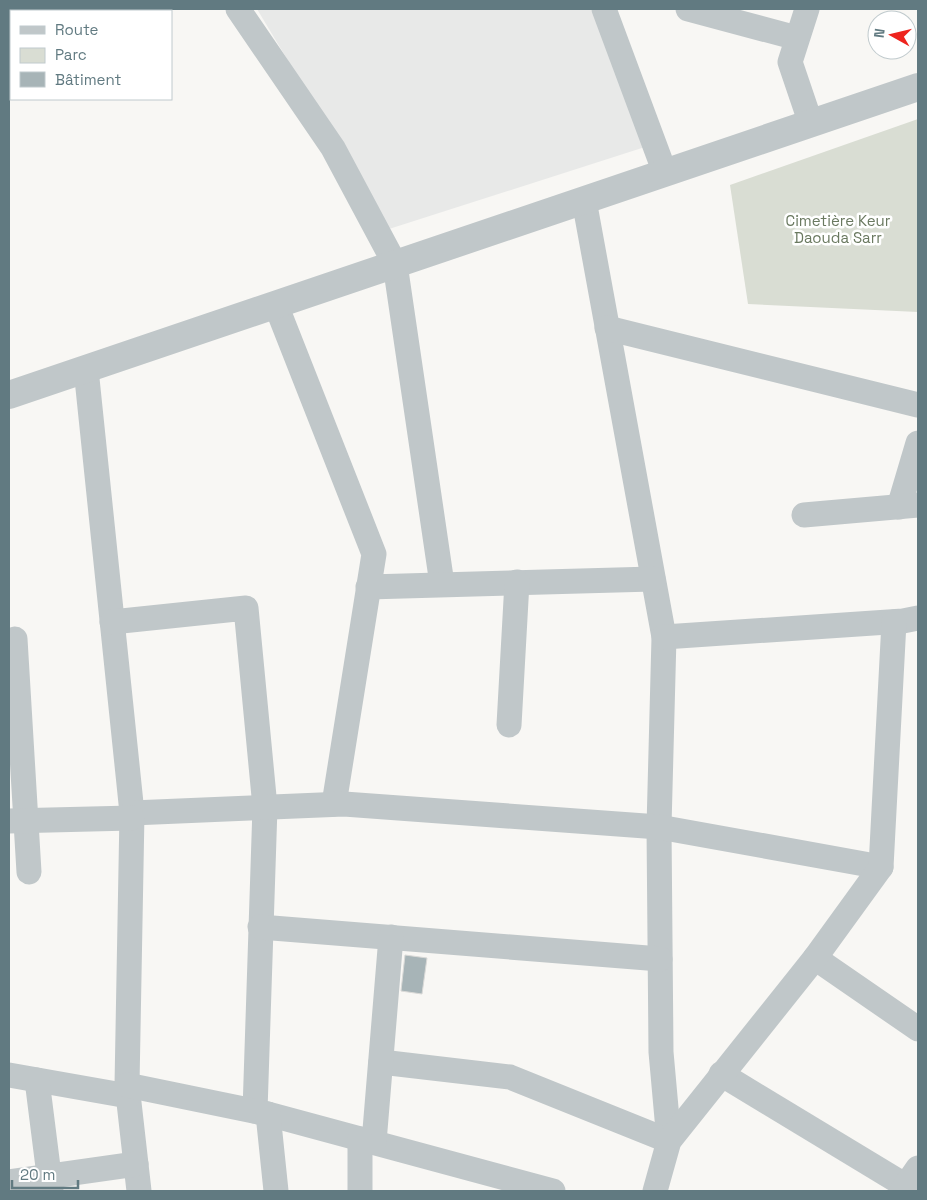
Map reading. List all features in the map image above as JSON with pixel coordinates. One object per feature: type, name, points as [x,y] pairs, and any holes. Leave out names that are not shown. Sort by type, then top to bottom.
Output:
[{"type":"street","points":[[238,9],[332,148],[395,264],[442,584]]},
{"type":"street","points":[[604,9],[665,173]]},
{"type":"street","points":[[688,9],[797,38]]},
{"type":"street","points":[[807,9],[790,62],[811,124]]},
{"type":"street","points":[[9,395],[918,87]]},
{"type":"street","points":[[584,200],[664,637],[659,827],[660,959],[661,1052],[669,1141],[655,1191]]},
{"type":"street","points":[[276,305],[374,554],[334,804]]},
{"type":"street","points":[[607,328],[918,405]]},
{"type":"street","points":[[86,369],[132,816],[127,1090],[139,1191]]},
{"type":"street","points":[[804,515],[909,506],[918,443]]},
{"type":"street","points":[[368,586],[653,579]]},
{"type":"street","points":[[508,725],[517,582]]},
{"type":"street","points":[[112,622],[246,608],[265,807],[260,927],[261,1112],[276,1191]]},
{"type":"street","points":[[664,637],[894,622],[918,618]]},
{"type":"street","points":[[669,1141],[815,958],[881,867],[894,622]]},
{"type":"street","points":[[15,639],[17,821],[29,872]]},
{"type":"street","points":[[17,821],[334,804],[659,827],[881,867]]},
{"type":"street","points":[[260,927],[660,959]]},
{"type":"street","points":[[360,1191],[381,1062],[391,937]]},
{"type":"street","points":[[815,958],[918,1029]]},
{"type":"street","points":[[381,1062],[510,1077],[669,1141]]},
{"type":"street","points":[[721,1074],[909,1182]]},
{"type":"street","points":[[9,1075],[127,1090],[261,1112],[522,1187],[553,1191]]},
{"type":"street","points":[[37,1080],[51,1184]]},
{"type":"street","points":[[9,1182],[51,1184],[136,1164]]},
{"type":"shaded area","points":[[257,9],[591,9],[608,46],[645,147],[389,229]]},
{"type":"green space","name":"Cimetière Keur Daouda Sarr","points":[[918,119],[918,312],[748,304],[730,185]]},
{"type":"building","points":[[405,955],[427,958],[422,994],[401,991]]}]
